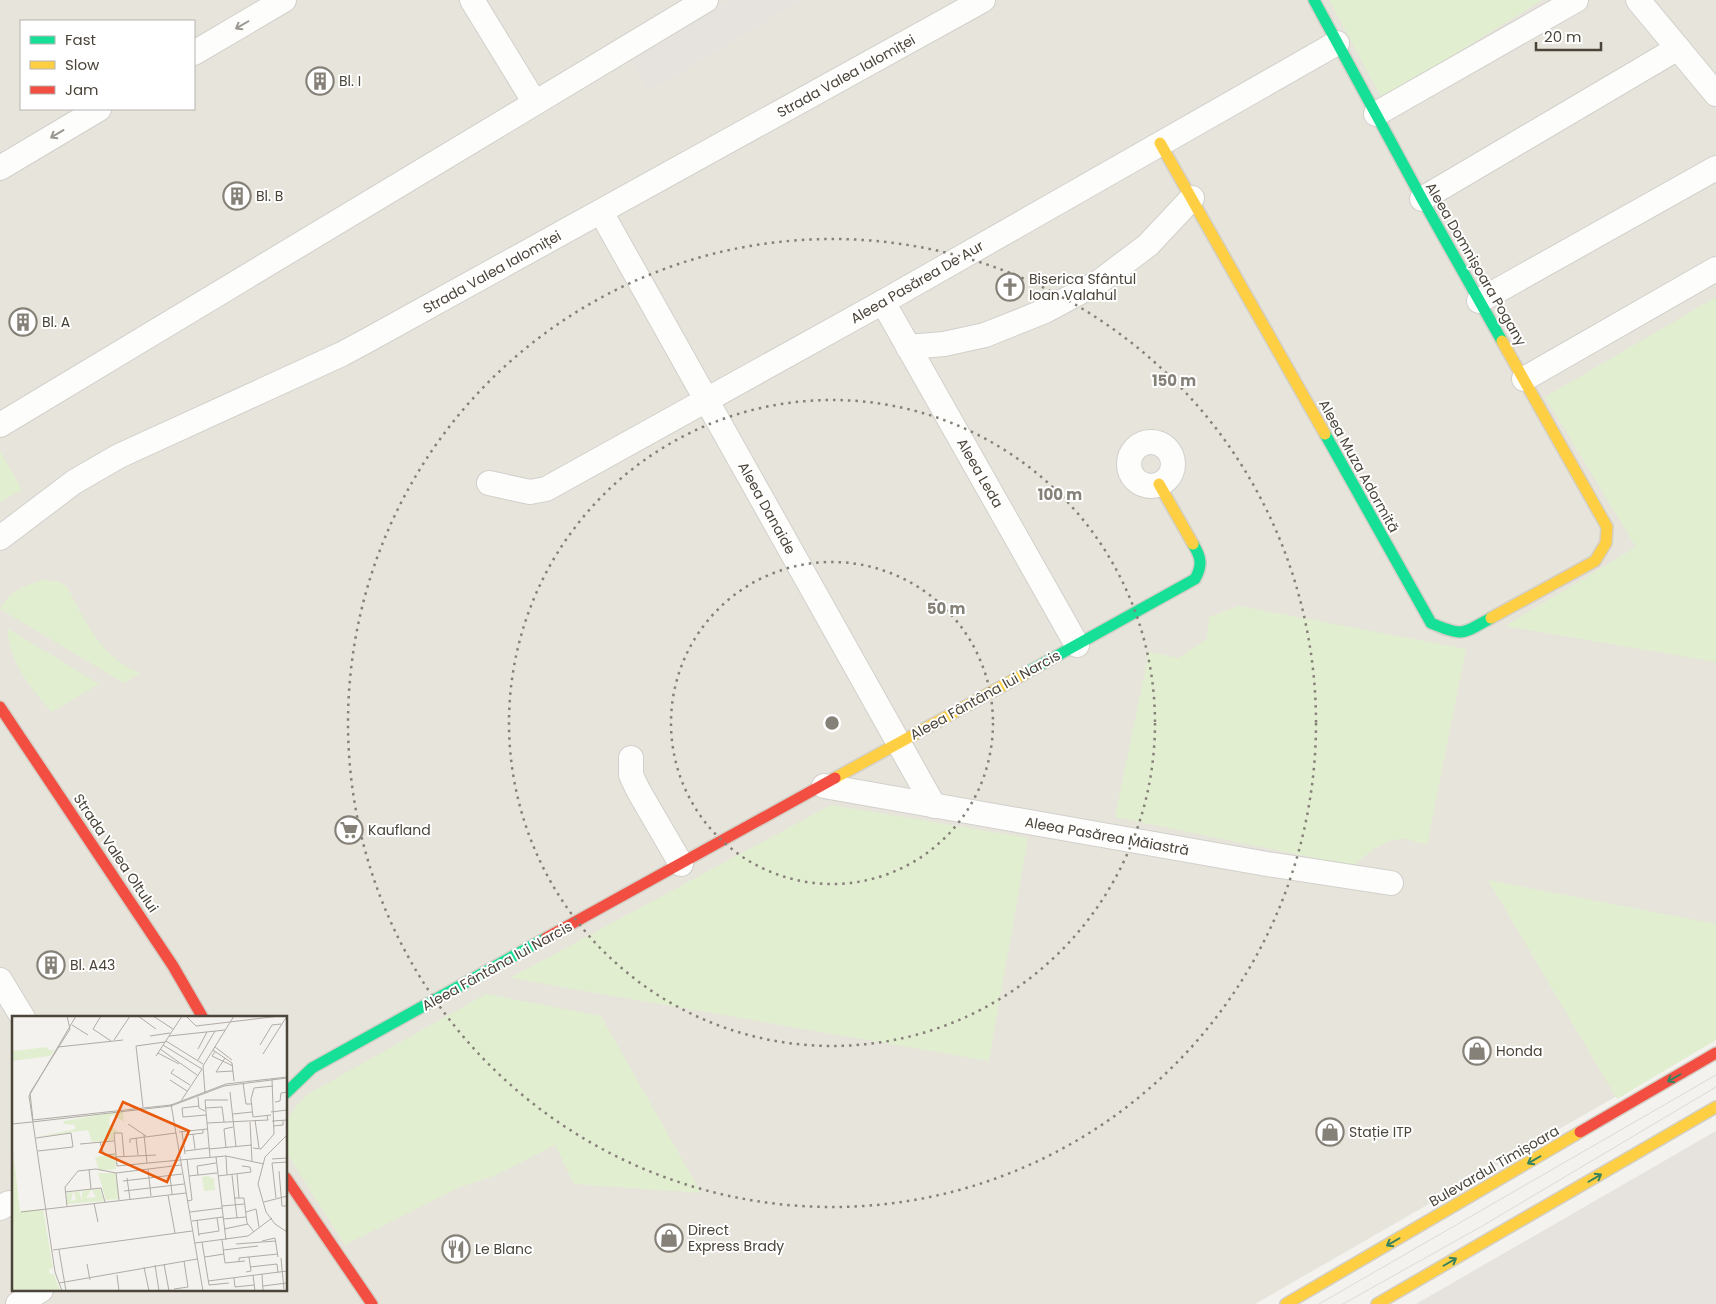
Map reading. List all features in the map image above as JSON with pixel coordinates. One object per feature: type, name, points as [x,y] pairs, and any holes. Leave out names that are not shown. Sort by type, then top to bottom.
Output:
[{"type":"street","points":[[195,52],[284,0]]},
{"type":"street","points":[[472,0],[535,103]]},
{"type":"street","points":[[0,425],[706,0]]},
{"type":"street","name":"Strada Valea Ialomiței","points":[[0,538],[74,482],[118,456],[342,354],[983,0]]},
{"type":"street","name":"Aleea Domnișoara Pogany","points":[[1314,0],[1422,199],[1607,527],[1606,543]]},
{"type":"street","points":[[1376,114],[1576,0]]},
{"type":"street","points":[[1638,0],[1716,94]]},
{"type":"street","name":"Aleea Pasărea De Aur","points":[[489,483],[530,492],[546,489],[883,302],[1337,43]]},
{"type":"street","points":[[1422,199],[1678,48]]},
{"type":"street","points":[[0,168],[97,110]]},
{"type":"street","name":"Aleea Muza Adormită","points":[[1160,143],[1431,623],[1449,631],[1464,633],[1595,561],[1606,543]]},
{"type":"street","points":[[1479,301],[1716,168]]},
{"type":"street","points":[[908,347],[944,344],[985,335],[1052,307],[1098,282],[1148,245],[1192,198]]},
{"type":"street","name":"Aleea Danaide","points":[[601,212],[934,806]]},
{"type":"street","points":[[1524,379],[1716,268]]},
{"type":"street","name":"Aleea Leda","points":[[883,302],[1077,645]]},
{"type":"street","name":"Aleea Fântâna lui Narcis","points":[[288,1091],[312,1068],[1195,579],[1201,571],[1202,562],[1199,554],[1159,484]]},
{"type":"street","name":"Strada Valea Oltului","points":[[0,707],[143,920],[173,966],[202,1016]]},
{"type":"street","points":[[632,758],[631,775],[681,864]]},
{"type":"street","name":"Aleea Pasărea Măiastră","points":[[824,786],[1267,864],[1392,883]]},
{"type":"street","points":[[0,980],[22,1016]]},
{"type":"street","name":"Bulevardul Timișoara","points":[[1286,1304],[1716,1053]]},
{"type":"street","name":"Aleea Fântâna lui Narcis","points":[[288,1074],[312,1068]]},
{"type":"street","points":[[1377,1304],[1716,1107]]},
{"type":"street","points":[[288,1181],[372,1304]]},
{"type":"street","points":[[18,1304],[38,1292]]},
{"type":"shaded area","points":[[0,0],[1716,0],[1716,1039],[1255,1304],[0,1304]]},
{"type":"shaded area","points":[[733,0],[801,0],[650,91],[631,61]]},
{"type":"shaded area","points":[[1716,1131],[1716,1304],[1416,1304]]},
{"type":"green space","points":[[1329,0],[1542,0],[1382,99]]},
{"type":"green space","points":[[1716,297],[1716,662],[1505,626],[1636,547],[1545,397]]},
{"type":"green space","points":[[0,451],[22,490],[0,502]]},
{"type":"green space","points":[[46,580],[59,582],[66,586],[97,639],[111,655],[129,668],[140,673],[124,683],[0,609],[8,597],[20,589],[32,583]]},
{"type":"green space","points":[[1239,606],[1466,649],[1427,845],[1406,839],[1386,842],[1354,866],[1115,817],[1149,652],[1178,658],[1207,639],[1209,617]]},
{"type":"green space","points":[[7,628],[99,684],[52,712],[35,693],[22,674],[12,653]]},
{"type":"green space","points":[[831,805],[1028,838],[989,1061],[510,978]]},
{"type":"green space","points":[[1488,880],[1716,924],[1716,1040],[1617,1099]]},
{"type":"green space","points":[[486,994],[601,1016],[701,1193],[574,1184],[555,1145],[494,1176],[460,1187],[345,1245],[288,1155],[288,1120],[297,1105],[308,1094]]},
{"type":"tram line","points":[[1319,1304],[1716,1075]]},
{"type":"tram line","points":[[1343,1304],[1484,1225],[1716,1087]]},
{"type":"traffic: fast","points":[[1314,0],[1502,341]]},
{"type":"traffic: fast","points":[[1325,434],[1431,623],[1456,632],[1462,632],[1474,628],[1491,618]]},
{"type":"traffic: fast","points":[[1026,673],[1195,579],[1200,561],[1193,544]]},
{"type":"traffic: fast","points":[[288,1091],[312,1068],[546,938]]},
{"type":"traffic: slow","points":[[1160,143],[1325,434]]},
{"type":"traffic: slow","points":[[1491,618],[1595,561],[1606,543],[1607,527],[1502,341]]},
{"type":"traffic: slow","points":[[1159,484],[1193,544]]},
{"type":"traffic: slow","points":[[835,778],[1026,673]]},
{"type":"traffic: slow","points":[[1377,1304],[1716,1107]]},
{"type":"traffic: slow","points":[[1286,1304],[1580,1132]]},
{"type":"traffic: jam","points":[[0,707],[173,966],[202,1016]]},
{"type":"traffic: jam","points":[[546,938],[835,778]]},
{"type":"traffic: jam","points":[[1580,1132],[1716,1053]]},
{"type":"traffic: jam","points":[[288,1181],[372,1304]]},
{"type":"place","name":"Bl. I","points":[[320,81]]},
{"type":"place","name":"Bl. B","points":[[237,196]]},
{"type":"place","name":"Biserica Sfântul Ioan Valahul","points":[[1010,287]]},
{"type":"place","name":"Bl. A","points":[[23,322]]},
{"type":"place","name":"Kaufland","points":[[349,830]]},
{"type":"place","name":"Bl. A43","points":[[51,965]]},
{"type":"place","name":"Honda","points":[[1477,1051]]},
{"type":"place","name":"Stație ITP","points":[[1330,1132]]},
{"type":"place","name":"Direct Express Brady","points":[[669,1238]]},
{"type":"place","name":"Le Blanc","points":[[456,1249]]}]
